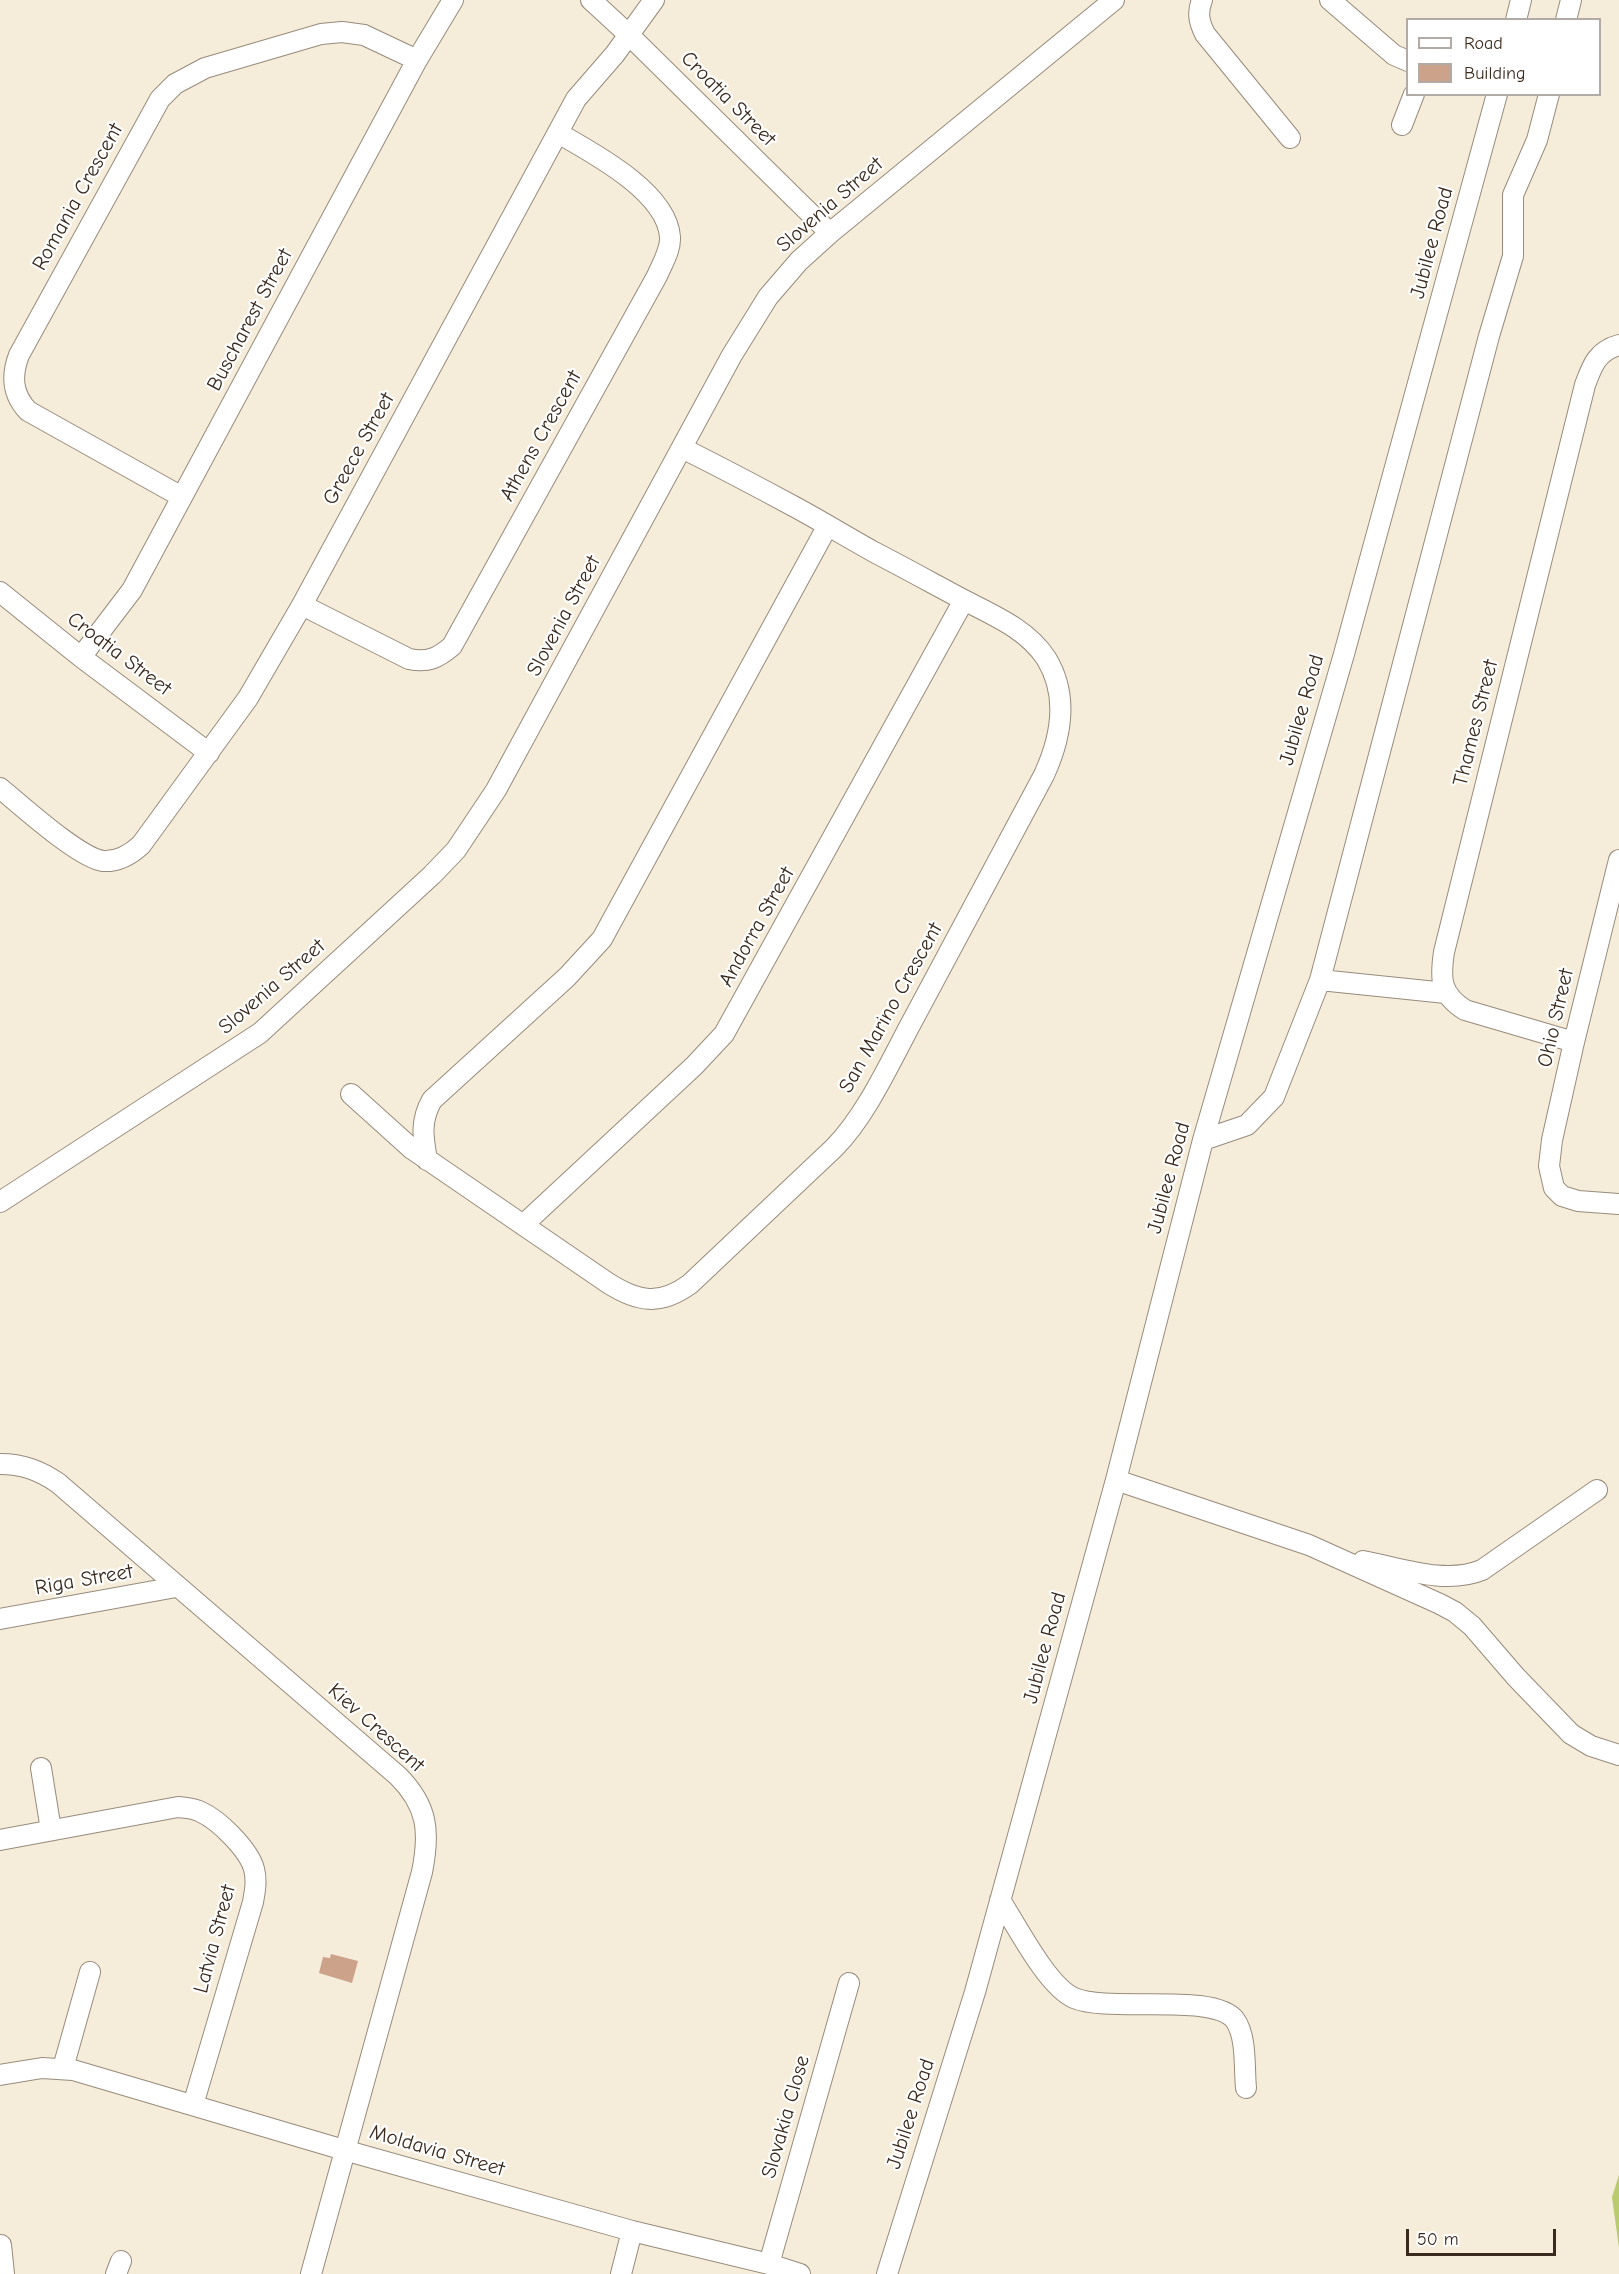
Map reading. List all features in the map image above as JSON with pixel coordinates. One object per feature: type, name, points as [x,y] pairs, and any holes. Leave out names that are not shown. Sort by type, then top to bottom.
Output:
[{"type":"street","name":"Buscharest Street","points":[[81,657],[132,590],[417,60],[453,0]]},
{"type":"street","name":"Croatia Street","points":[[591,0],[830,233]]},
{"type":"street","name":"Greece Street","points":[[0,788],[84,853],[97,860],[105,861],[128,855],[141,845],[248,698],[302,605],[576,99],[629,35],[654,0]]},
{"type":"street","name":"Slovenia Street","points":[[0,1202],[249,1042],[303,995],[456,850],[481,815],[501,781],[732,356],[768,297],[799,261],[830,233],[1114,0]]},
{"type":"street","points":[[1202,0],[1198,9],[1206,34],[1290,138]]},
{"type":"street","points":[[1330,0],[1394,55],[1406,61]]},
{"type":"street","points":[[1516,18],[1521,0]]},
{"type":"street","points":[[1566,18],[1571,0]]},
{"type":"street","name":"Romania Crescent","points":[[182,497],[28,411],[20,401],[13,382],[13,373],[19,355],[160,99],[174,84],[205,68],[321,34],[342,32],[364,35],[417,60]]},
{"type":"street","points":[[1402,125],[1413,96]]},
{"type":"street","name":"Jubilee Road","points":[[893,2272],[913,2185],[949,2078],[1000,1900],[1116,1480],[1203,1140],[1344,654],[1496,96]]},
{"type":"street","points":[[1203,1140],[1247,1125],[1274,1096],[1320,980],[1489,336],[1513,256],[1513,195],[1537,140],[1548,96]]},
{"type":"street","name":"Athens Crescent","points":[[302,605],[409,659],[423,662],[433,659],[441,656],[452,646],[657,276],[667,255],[670,237],[660,210],[645,190],[624,174],[558,133]]},
{"type":"street","name":"Thames Street","points":[[1446,993],[1442,970],[1444,952],[1585,386],[1599,354],[1619,345]]},
{"type":"street","name":"San Marino Crescent","points":[[351,1094],[427,1160],[624,1293],[648,1300],[671,1296],[690,1284],[849,1131],[918,1010],[1044,775],[1056,746],[1060,700],[1047,660],[1040,650],[1016,628],[1002,618],[964,600],[682,448]]},
{"type":"street","points":[[427,1160],[422,1134],[423,1121],[432,1100],[567,977],[602,939],[827,527]]},
{"type":"street","name":"Croatia Street","points":[[0,592],[81,657],[209,753]]},
{"type":"street","name":"Andorra Street","points":[[523,1226],[694,1066],[724,1034],[964,600]]},
{"type":"street","name":"Ohio Street","points":[[1619,860],[1574,1042],[1552,1140],[1549,1166],[1550,1179],[1554,1188],[1562,1196],[1569,1199],[1619,1204]]},
{"type":"street","points":[[1320,980],[1446,993],[1453,1002],[1466,1010],[1574,1042]]},
{"type":"street","name":"Kiev Crescent","points":[[0,1464],[27,1467],[47,1476],[398,1776],[417,1798],[424,1816],[427,1843],[422,1872],[311,2274]]},
{"type":"street","points":[[1116,1480],[1309,1545],[1455,1612],[1472,1626],[1571,1734],[1591,1746],[1619,1755]]},
{"type":"street","points":[[1342,1560],[1451,1576],[1471,1574],[1482,1570],[1597,1490]]},
{"type":"street","name":"Riga Street","points":[[0,1619],[176,1587]]},
{"type":"street","points":[[41,1768],[51,1830]]},
{"type":"street","name":"Latvia Street","points":[[0,1840],[166,1809],[191,1808],[207,1814],[241,1845],[251,1861],[256,1882],[253,1902],[193,2105]]},
{"type":"street","points":[[1000,1900],[1047,1976],[1058,1989],[1074,1998],[1095,2003],[1185,2005],[1208,2008],[1230,2016],[1241,2034],[1246,2088]]},
{"type":"street","points":[[63,2068],[90,1972]]},
{"type":"street","name":"Slovakia Close","points":[[769,2264],[849,1983]]},
{"type":"street","name":"Moldavia Street","points":[[0,2075],[42,2068],[63,2068],[632,2231],[769,2264],[800,2274]]},
{"type":"street","points":[[621,2274],[632,2231]]},
{"type":"street","points":[[2,2245],[4,2274]]},
{"type":"green space","points":[[1619,2175],[1619,2248],[1612,2197]]},
{"type":"building","points":[[331,1954],[358,1961],[352,1983],[319,1973],[323,1957],[330,1958]]}]
